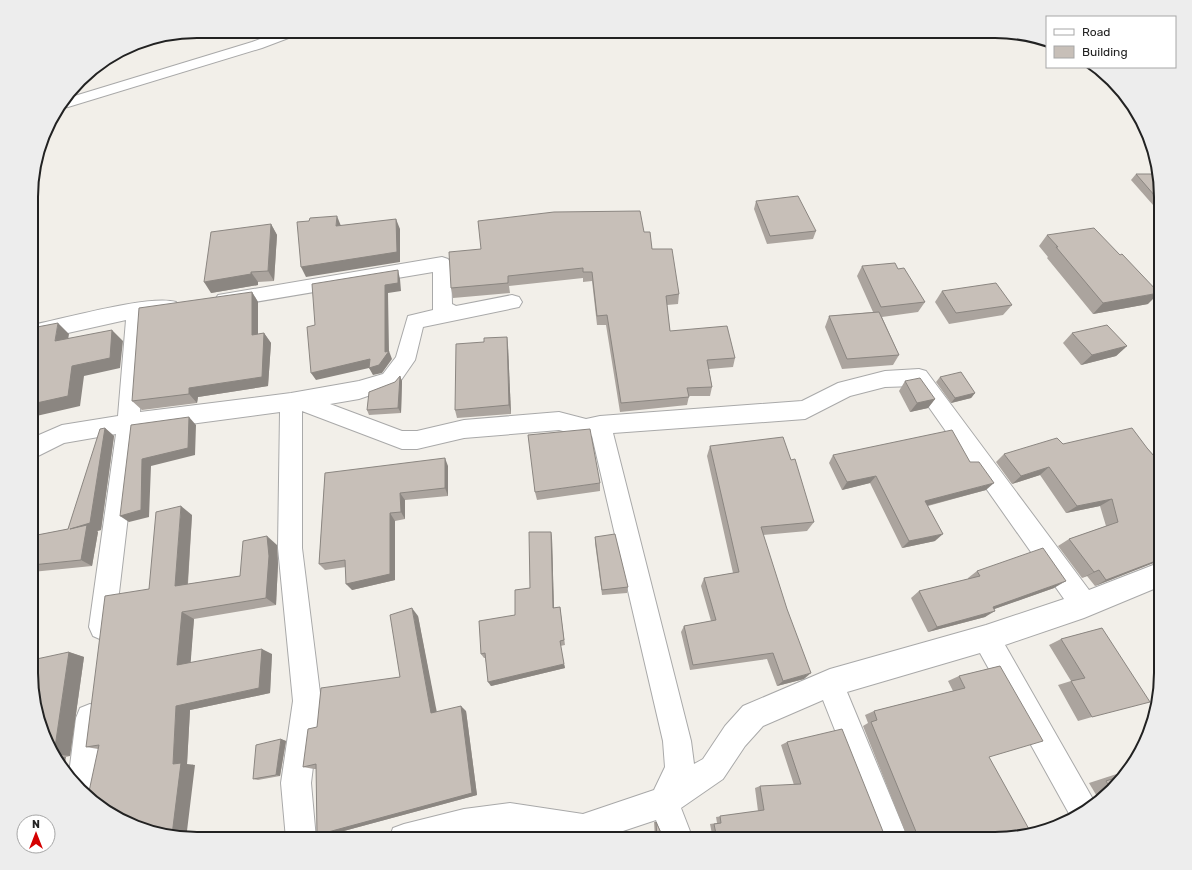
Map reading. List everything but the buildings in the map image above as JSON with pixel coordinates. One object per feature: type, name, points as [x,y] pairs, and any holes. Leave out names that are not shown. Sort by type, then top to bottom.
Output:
[{"type":"street","points":[[70,102],[275,38]]},
{"type":"street","points":[[209,302],[442,264],[442,309],[456,313]]},
{"type":"street","points":[[38,446],[47,440],[62,434],[128,423],[295,402],[359,390],[390,380],[405,360],[415,321],[512,302]]},
{"type":"street","points":[[38,332],[137,310],[187,305]]},
{"type":"street","points":[[99,648],[128,423],[137,310]]},
{"type":"street","points":[[295,402],[402,440],[418,440],[464,429],[559,421],[586,428],[600,425],[805,410],[845,389],[885,379],[919,377],[1084,606]]},
{"type":"street","points":[[295,402],[290,548],[307,701],[296,783],[301,832]]},
{"type":"street","points":[[600,425],[678,740],[680,768],[664,802],[675,832]]},
{"type":"street","points":[[465,832],[510,818],[583,829],[664,802],[713,769],[735,736],[753,716],[830,683],[986,638],[1084,606],[1154,577]]},
{"type":"street","points":[[986,638],[1081,806]]},
{"type":"street","points":[[830,683],[890,832]]},
{"type":"street","points":[[83,783],[93,695]]}]
